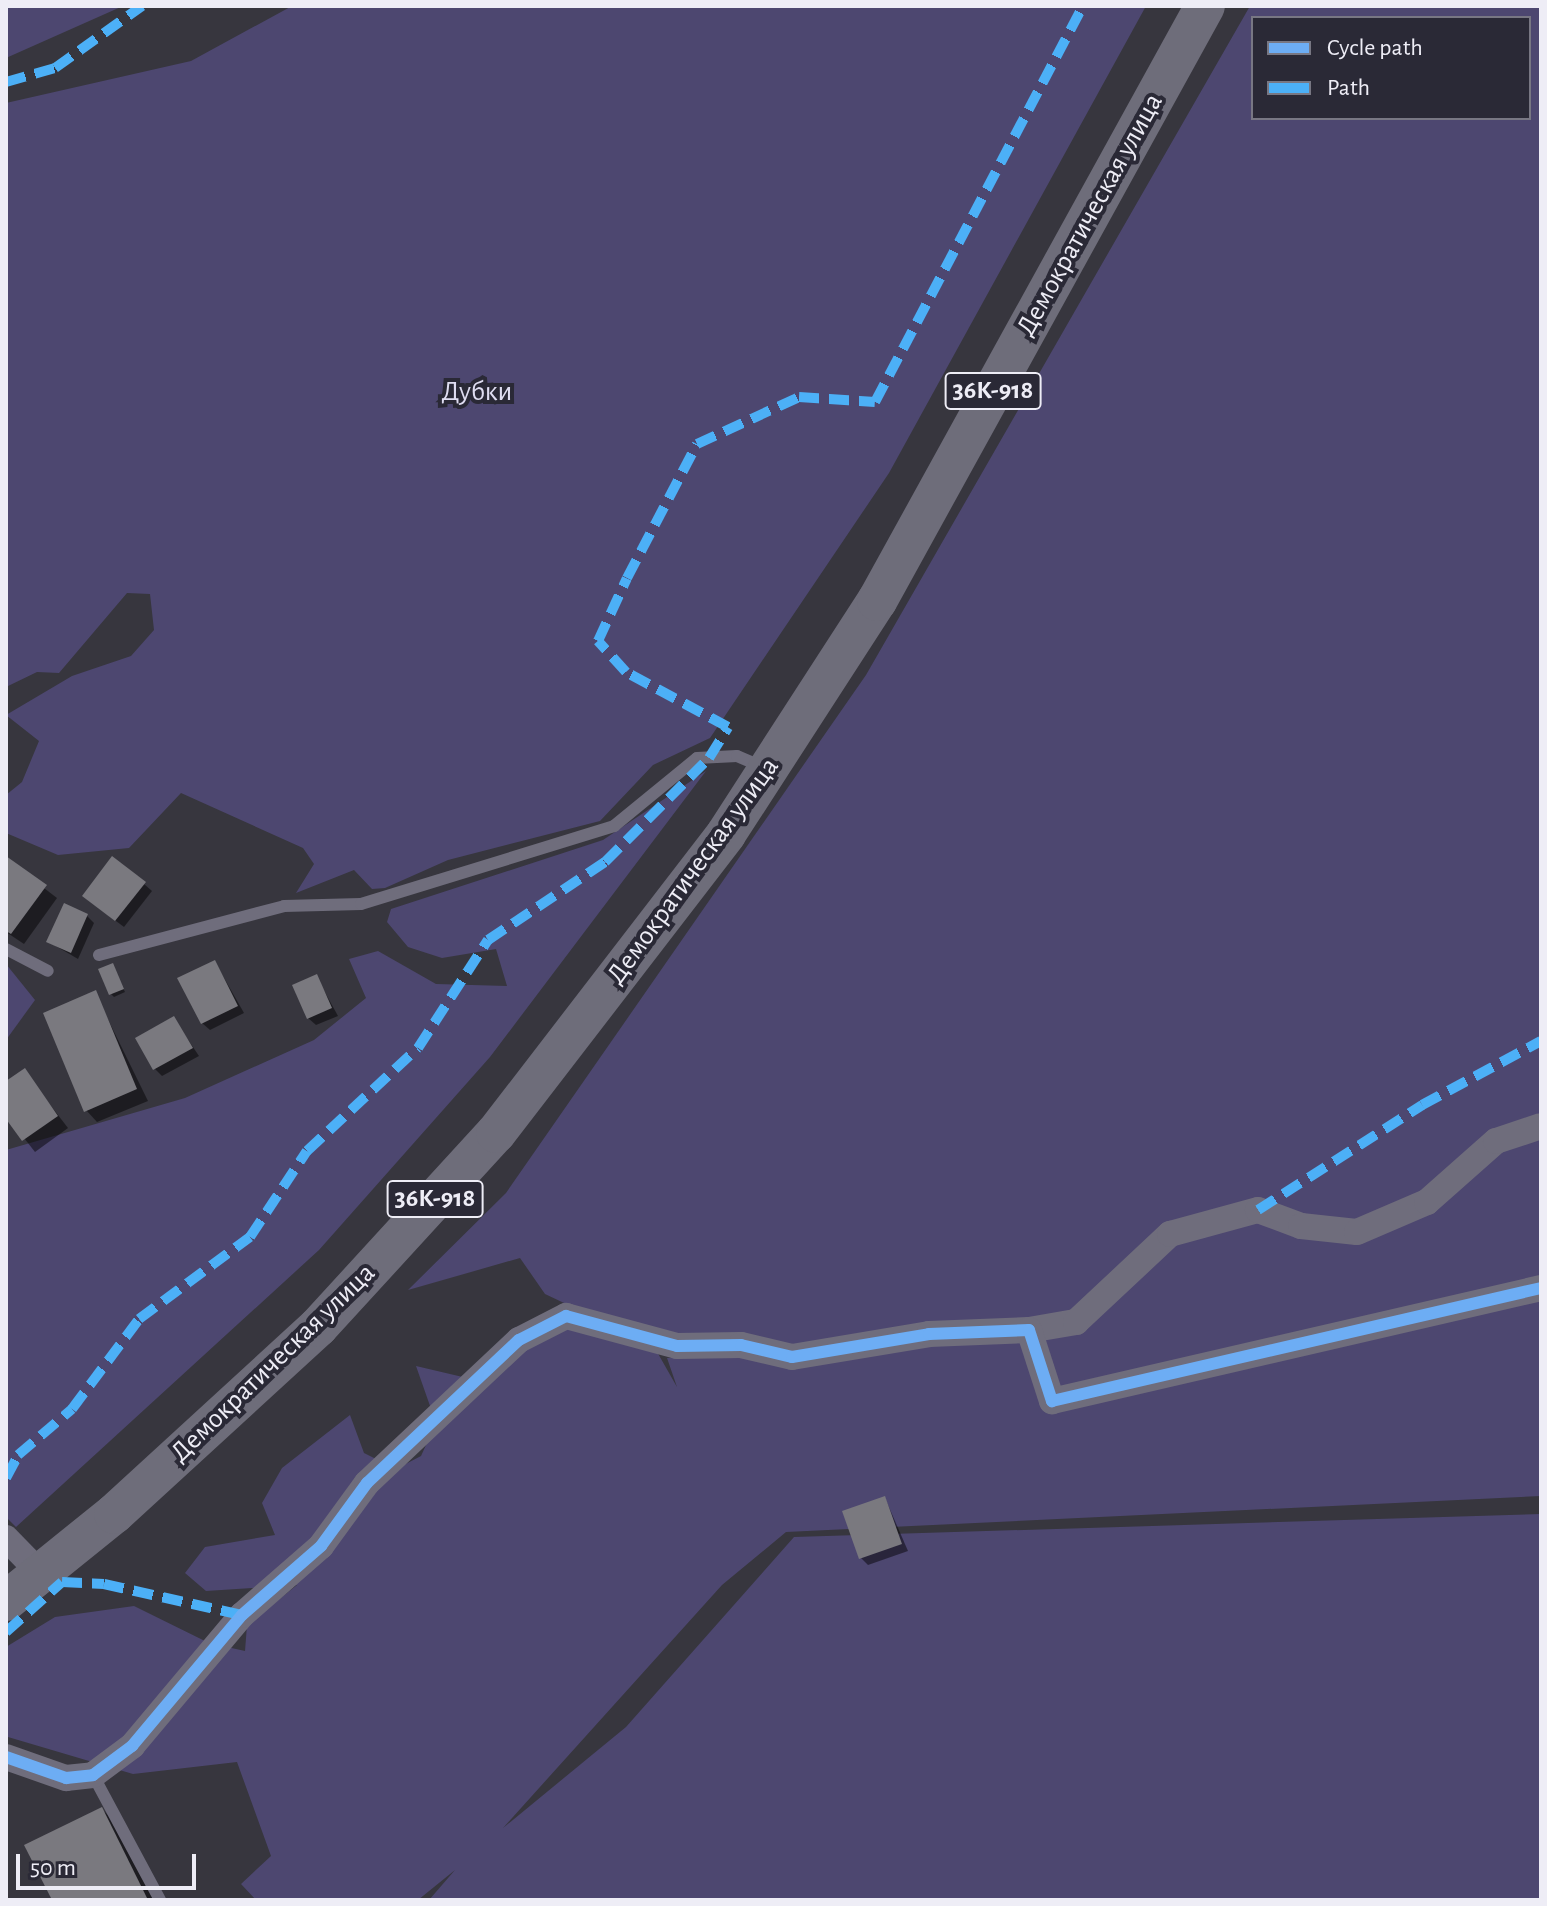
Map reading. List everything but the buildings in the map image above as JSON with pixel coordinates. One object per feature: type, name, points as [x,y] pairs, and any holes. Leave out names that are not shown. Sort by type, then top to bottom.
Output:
[{"type":"main road","name":"Демократическая улица","points":[[6,1601],[41,1574],[318,1327],[496,1133],[770,770],[877,601],[1205,6]]},
{"type":"street","points":[[6,1757],[66,1778],[93,1775],[132,1746],[242,1615],[321,1546],[367,1483],[519,1340],[566,1316],[677,1346],[741,1345],[792,1357],[929,1334],[1029,1330],[1076,1322],[1170,1234],[1258,1210],[1301,1226],[1357,1232],[1427,1202],[1496,1141],[1541,1126]]},
{"type":"street","points":[[1029,1330],[1052,1401],[1541,1288]]},
{"type":"street","points":[[6,1538],[41,1574]]},
{"type":"lane","points":[[99,955],[284,906],[361,904],[614,826],[697,758],[737,756],[770,770]]},
{"type":"lane","points":[[6,949],[48,971]]},
{"type":"lane","points":[[93,1775],[160,1900]]},
{"type":"green space","points":[[6,6],[123,6],[6,58]]},
{"type":"green space","name":"Дубки","points":[[292,6],[1146,6],[889,473],[710,738],[653,765],[600,821],[448,860],[385,888],[372,889],[354,870],[296,893],[314,864],[303,848],[181,793],[129,848],[58,855],[6,833],[6,795],[22,782],[39,741],[6,715],[72,676],[131,656],[154,630],[150,594],[127,593],[59,673],[37,672],[6,687],[6,103],[191,61]]},
{"type":"green space","points":[[1250,6],[1541,6],[1541,1496],[786,1532],[722,1585],[503,1828],[626,1727],[794,1537],[1541,1514],[1541,1900],[429,1900],[455,1870],[418,1900],[256,1900],[241,1884],[271,1856],[237,1762],[133,1774],[8,1737],[6,1647],[55,1617],[134,1606],[209,1643],[245,1651],[247,1625],[297,1585],[206,1591],[185,1573],[205,1547],[275,1535],[262,1503],[282,1468],[350,1415],[364,1453],[396,1469],[421,1456],[436,1423],[416,1366],[484,1382],[531,1332],[588,1326],[652,1343],[677,1387],[667,1358],[735,1354],[598,1319],[545,1294],[520,1258],[408,1290],[506,1193],[866,675]]},
{"type":"green space","points":[[706,771],[490,1057],[319,1250],[16,1527],[6,1517],[6,1150],[185,1098],[314,1040],[366,998],[349,959],[378,951],[436,984],[507,986],[496,949],[442,958],[408,947],[387,922],[391,909],[603,840]]},
{"type":"green space","points":[[6,964],[35,1000],[6,1040]]},
{"type":"marked path","points":[[6,82],[55,68],[142,6]]},
{"type":"marked path","points":[[6,1478],[18,1455],[72,1409],[139,1319],[250,1237],[307,1151],[418,1048],[488,940],[605,862],[709,758],[728,727],[626,672],[598,641],[627,578],[697,444],[799,397],[875,402],[1083,6]]},
{"type":"marked path","points":[[1258,1210],[1422,1105],[1541,1041]]},
{"type":"marked path","points":[[6,1632],[62,1582],[104,1584],[242,1615]]},
{"type":"cycle path","points":[[6,1757],[66,1778],[93,1775],[132,1746],[242,1615],[321,1546],[367,1483],[519,1340],[566,1316],[677,1346],[741,1345],[792,1357],[929,1334],[1029,1330],[1052,1401],[1541,1288]]}]
